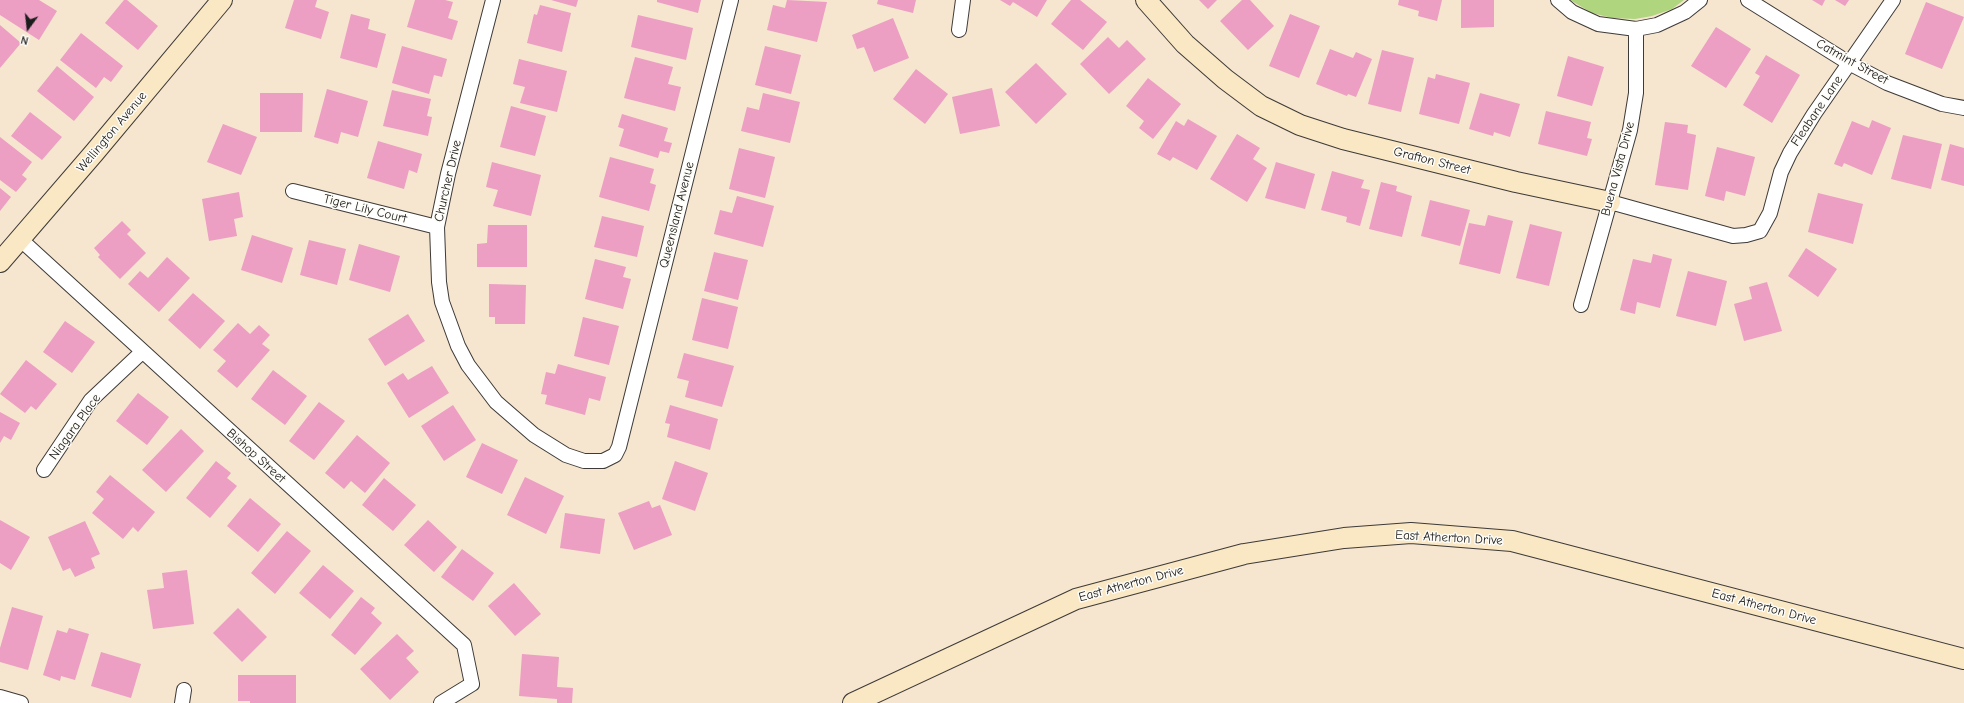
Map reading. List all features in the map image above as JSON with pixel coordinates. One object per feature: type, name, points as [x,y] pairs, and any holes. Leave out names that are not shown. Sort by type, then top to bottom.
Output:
[{"type":"street","name":"Wellington Avenue","points":[[0,262],[94,153],[222,0]]},
{"type":"street","name":"Churcher Drive","points":[[493,0],[448,174],[437,227],[439,282],[442,302],[458,346],[468,365],[496,402],[534,435],[566,455],[584,461],[603,461],[615,455],[619,447],[623,430]]},
{"type":"street","name":"Queensland Avenue","points":[[623,430],[731,0]]},
{"type":"street","points":[[959,30],[963,0]]},
{"type":"street","name":"Grafton Street","points":[[1146,0],[1185,44],[1225,79],[1261,106],[1300,125],[1388,151],[1516,182],[1610,202],[1733,236],[1746,235],[1760,231]]},
{"type":"street","points":[[1558,0],[1572,12],[1598,24],[1636,29],[1657,25],[1671,19],[1685,12],[1700,0]]},
{"type":"street","name":"Catmint Street","points":[[1748,0],[1849,63],[1887,83],[1942,104],[1964,108]]},
{"type":"street","name":"Fleabane Lane","points":[[1760,231],[1770,213],[1781,172],[1790,152],[1814,114],[1892,0]]},
{"type":"street","name":"Buena Vista Drive","points":[[1581,305],[1631,123],[1636,93],[1636,29]]},
{"type":"street","name":"Tiger Lily Court","points":[[293,191],[437,227]]},
{"type":"street","name":"Bishop Street","points":[[20,239],[464,646],[472,684],[441,703]]},
{"type":"street","name":"Niagara Place","points":[[44,470],[91,400],[142,352]]},
{"type":"street","name":"East Atherton Drive","points":[[853,703],[1076,598],[1244,554],[1344,538],[1411,533],[1512,542],[1964,660]]},
{"type":"street","points":[[0,697],[21,703]]},
{"type":"green space","points":[[1570,0],[1684,0],[1672,9],[1652,16],[1635,19],[1612,18],[1592,13]]},
{"type":"building","points":[[0,0],[39,0],[57,11],[39,40],[0,15]]},
{"type":"building","points":[[124,0],[127,0],[158,26],[138,50],[105,23]]},
{"type":"building","points":[[294,0],[317,0],[315,7],[329,12],[321,39],[285,28]]},
{"type":"building","points":[[415,0],[445,0],[453,2],[448,18],[458,21],[452,40],[407,27]]},
{"type":"building","points":[[551,0],[578,0],[576,7]]},
{"type":"building","points":[[657,0],[701,0],[698,13],[657,2]]},
{"type":"building","points":[[787,0],[827,2],[817,42],[767,30],[773,5],[785,8]]},
{"type":"building","points":[[878,0],[916,0],[913,13],[877,4]]},
{"type":"building","points":[[1000,0],[1047,0],[1037,17],[1013,2],[1010,6]]},
{"type":"building","points":[[1071,0],[1080,0],[1107,22],[1083,50],[1051,24]]},
{"type":"building","points":[[1199,0],[1217,0],[1208,9]]},
{"type":"building","points":[[1242,0],[1250,0],[1274,26],[1248,50],[1220,21]]},
{"type":"building","points":[[1399,0],[1442,0],[1437,21],[1418,16],[1419,11],[1398,5]]},
{"type":"building","points":[[1461,0],[1494,0],[1494,27],[1461,28]]},
{"type":"building","points":[[1812,0],[1825,0],[1822,6]]},
{"type":"building","points":[[1835,0],[1849,0],[1845,6]]},
{"type":"building","points":[[1926,2],[1964,17],[1942,69],[1905,54]]},
{"type":"building","points":[[540,5],[571,13],[562,52],[527,43],[534,14],[537,15]]},
{"type":"building","points":[[351,14],[370,19],[368,29],[386,34],[377,68],[340,58]]},
{"type":"building","points":[[1290,14],[1320,26],[1299,78],[1269,66]]},
{"type":"building","points":[[638,15],[693,28],[686,60],[631,47]]},
{"type":"building","points":[[893,18],[909,58],[874,72],[864,47],[857,49],[852,35]]},
{"type":"building","points":[[0,25],[21,43],[0,68]]},
{"type":"building","points":[[1716,27],[1751,49],[1726,88],[1691,66]]},
{"type":"building","points":[[81,33],[123,66],[111,82],[104,77],[96,88],[60,60]]},
{"type":"building","points":[[1108,37],[1119,48],[1127,40],[1146,59],[1109,94],[1080,64]]},
{"type":"building","points":[[402,46],[447,59],[442,77],[434,75],[429,94],[392,83]]},
{"type":"building","points":[[765,46],[801,55],[791,94],[755,85]]},
{"type":"building","points":[[1330,49],[1353,58],[1356,52],[1372,59],[1356,97],[1348,94],[1347,96],[1316,84]]},
{"type":"building","points":[[1382,50],[1414,58],[1401,112],[1368,104]]},
{"type":"building","points":[[1766,55],[1800,75],[1772,123],[1743,105],[1760,76],[1755,73]]},
{"type":"building","points":[[1568,56],[1604,67],[1592,106],[1557,96]]},
{"type":"building","points":[[635,57],[673,67],[668,84],[681,87],[675,111],[624,98]]},
{"type":"building","points":[[519,59],[567,71],[557,112],[520,103],[525,87],[513,84]]},
{"type":"building","points":[[1036,63],[1067,94],[1036,124],[1005,92]]},
{"type":"building","points":[[57,66],[94,97],[74,121],[37,91]]},
{"type":"building","points":[[916,69],[948,94],[925,124],[893,99]]},
{"type":"building","points":[[1436,74],[1470,83],[1459,124],[1419,114],[1428,77],[1435,79]]},
{"type":"building","points":[[1148,78],[1181,104],[1153,139],[1139,128],[1144,121],[1126,106]]},
{"type":"building","points":[[992,88],[1000,126],[960,134],[952,97]]},
{"type":"building","points":[[327,89],[368,101],[358,137],[341,132],[338,144],[314,137]]},
{"type":"building","points":[[392,90],[431,99],[427,116],[432,117],[428,136],[383,126]]},
{"type":"building","points":[[260,93],[303,93],[302,132],[260,132]]},
{"type":"building","points":[[763,93],[800,102],[790,143],[741,131],[747,107],[759,110]]},
{"type":"building","points":[[1480,93],[1520,104],[1510,137],[1494,132],[1493,136],[1469,129]]},
{"type":"building","points":[[511,106],[546,116],[535,156],[500,147]]},
{"type":"building","points":[[1546,111],[1591,122],[1587,138],[1592,139],[1587,156],[1538,144]]},
{"type":"building","points":[[30,112],[62,137],[42,160],[11,136]]},
{"type":"building","points":[[622,114],[668,128],[664,141],[672,143],[669,153],[660,151],[658,158],[619,146],[624,129],[618,127]]},
{"type":"building","points":[[1188,119],[1217,136],[1197,170],[1173,157],[1170,161],[1157,154],[1176,121],[1184,126]]},
{"type":"building","points":[[1872,120],[1891,128],[1872,175],[1844,163],[1842,167],[1834,164],[1852,121],[1869,128]]},
{"type":"building","points":[[1665,122],[1688,125],[1687,133],[1696,135],[1688,190],[1655,185]]},
{"type":"building","points":[[223,124],[257,137],[241,175],[207,162]]},
{"type":"building","points":[[1237,134],[1260,148],[1253,159],[1267,168],[1247,202],[1210,179]]},
{"type":"building","points":[[1903,135],[1942,144],[1931,189],[1891,179]]},
{"type":"building","points":[[0,137],[32,162],[22,175],[27,179],[16,192],[0,180]]},
{"type":"building","points":[[378,141],[422,154],[417,173],[409,170],[404,189],[367,178]]},
{"type":"building","points":[[1950,144],[1964,148],[1964,186],[1941,180]]},
{"type":"building","points":[[1717,147],[1755,157],[1745,196],[1726,191],[1724,201],[1705,196]]},
{"type":"building","points":[[739,148],[775,157],[765,198],[729,189]]},
{"type":"building","points":[[610,157],[654,169],[650,183],[656,185],[649,211],[599,197]]},
{"type":"building","points":[[492,162],[541,175],[531,216],[493,206],[498,190],[486,187]]},
{"type":"building","points":[[1276,162],[1315,174],[1305,209],[1265,198]]},
{"type":"building","points":[[1332,171],[1364,180],[1361,188],[1370,190],[1360,226],[1346,222],[1347,217],[1321,210]]},
{"type":"building","points":[[1381,182],[1397,186],[1396,191],[1412,196],[1402,237],[1369,229]]},
{"type":"building","points":[[0,188],[11,197],[0,211]]},
{"type":"building","points":[[239,192],[243,217],[234,219],[237,236],[209,241],[202,199]]},
{"type":"building","points":[[1818,193],[1863,204],[1853,244],[1808,232]]},
{"type":"building","points":[[737,196],[774,206],[763,247],[714,234],[720,210],[732,213]]},
{"type":"building","points":[[1430,200],[1470,210],[1460,246],[1421,236]]},
{"type":"building","points":[[1488,215],[1513,221],[1500,274],[1459,264],[1469,223],[1485,226]]},
{"type":"building","points":[[602,216],[644,226],[637,257],[594,247]]},
{"type":"building","points":[[122,221],[131,230],[127,234],[146,253],[120,279],[98,257],[100,255],[94,248]]},
{"type":"building","points":[[1530,224],[1562,232],[1549,286],[1516,278]]},
{"type":"building","points":[[488,225],[527,225],[527,267],[477,267],[477,244],[487,243]]},
{"type":"building","points":[[252,235],[293,248],[282,283],[241,270]]},
{"type":"building","points":[[309,240],[346,249],[337,285],[300,275]]},
{"type":"building","points":[[359,244],[400,256],[390,292],[349,280]]},
{"type":"building","points":[[1806,248],[1837,269],[1818,297],[1788,276]]},
{"type":"building","points":[[714,252],[748,260],[738,300],[704,291]]},
{"type":"building","points":[[1653,254],[1672,259],[1660,308],[1637,302],[1635,314],[1620,310],[1633,259],[1651,263]]},
{"type":"building","points":[[167,257],[190,278],[159,312],[128,284],[140,271],[148,278]]},
{"type":"building","points":[[595,259],[626,267],[623,277],[631,279],[623,309],[585,299]]},
{"type":"building","points":[[1688,271],[1727,281],[1716,326],[1676,316]]},
{"type":"building","points":[[1767,282],[1782,331],[1744,341],[1734,304],[1752,299],[1749,287]]},
{"type":"building","points":[[489,284],[526,285],[525,324],[495,324],[495,317],[489,317]]},
{"type":"building","points":[[193,293],[225,321],[200,349],[168,320]]},
{"type":"building","points":[[702,298],[738,307],[728,349],[692,340]]},
{"type":"building","points":[[408,314],[425,341],[385,366],[368,339]]},
{"type":"building","points":[[583,317],[619,326],[609,365],[574,356]]},
{"type":"building","points":[[65,321],[95,342],[72,373],[43,352]]},
{"type":"building","points":[[238,323],[250,334],[259,325],[270,335],[262,344],[270,350],[237,388],[217,371],[226,361],[213,350]]},
{"type":"building","points":[[684,353],[734,366],[722,407],[685,397],[689,381],[677,378]]},
{"type":"building","points":[[26,360],[57,384],[36,410],[31,406],[25,413],[0,394]]},
{"type":"building","points":[[558,364],[606,377],[600,401],[589,398],[585,415],[545,404],[547,395],[541,394],[546,372],[555,374]]},
{"type":"building","points":[[432,366],[449,393],[409,418],[387,383],[403,373],[408,380]]},
{"type":"building","points":[[273,370],[307,396],[285,425],[251,399]]},
{"type":"building","points":[[138,393],[169,417],[147,445],[116,421]]},
{"type":"building","points":[[319,402],[345,421],[314,460],[289,441]]},
{"type":"building","points":[[453,405],[476,440],[444,461],[421,426]]},
{"type":"building","points":[[670,405],[718,419],[710,450],[667,437],[670,424],[665,423]]},
{"type":"building","points":[[0,412],[20,423],[11,440],[4,436],[0,443]]},
{"type":"building","points":[[181,429],[204,451],[166,492],[142,470]]},
{"type":"building","points":[[357,435],[390,463],[365,493],[351,481],[344,489],[325,473]]},
{"type":"building","points":[[482,443],[518,460],[502,494],[466,477]]},
{"type":"building","points":[[216,461],[231,473],[227,478],[237,486],[210,518],[186,498]]},
{"type":"building","points":[[675,461],[708,473],[695,511],[662,499]]},
{"type":"building","points":[[110,475],[155,512],[138,532],[133,527],[123,539],[92,513],[104,499],[96,492]]},
{"type":"building","points":[[525,477],[564,496],[546,534],[507,515]]},
{"type":"building","points":[[384,478],[416,505],[393,531],[362,505]]},
{"type":"building","points":[[250,498],[281,524],[258,552],[227,526]]},
{"type":"building","points":[[649,501],[652,508],[660,505],[672,535],[634,550],[618,513]]},
{"type":"building","points":[[565,513],[605,519],[600,554],[560,548]]},
{"type":"building","points":[[0,520],[30,537],[11,570],[0,563]]},
{"type":"building","points":[[428,520],[457,547],[434,572],[404,545]]},
{"type":"building","points":[[85,521],[100,554],[91,558],[95,568],[75,577],[70,568],[63,571],[48,537]]},
{"type":"building","points":[[287,531],[311,551],[275,594],[251,573]]},
{"type":"building","points":[[462,549],[494,573],[473,601],[441,577]]},
{"type":"building","points":[[323,565],[354,591],[330,619],[299,593]]},
{"type":"building","points":[[187,570],[194,624],[153,629],[147,590],[164,588],[162,573]]},
{"type":"building","points":[[514,583],[541,614],[515,636],[488,606]]},
{"type":"building","points":[[361,597],[375,608],[371,613],[382,623],[355,655],[331,635]]},
{"type":"building","points":[[12,607],[43,616],[28,670],[0,662],[0,648]]},
{"type":"building","points":[[238,608],[267,637],[242,662],[213,633]]},
{"type":"building","points":[[69,628],[89,634],[75,680],[61,676],[60,681],[43,675],[57,630],[67,633]]},
{"type":"building","points":[[397,634],[414,651],[406,658],[419,672],[390,700],[360,669]]},
{"type":"building","points":[[101,652],[141,664],[131,698],[91,686]]},
{"type":"building","points":[[522,654],[559,657],[557,687],[573,688],[572,703],[557,703],[557,699],[519,696]]},
{"type":"building","points":[[238,675],[296,675],[296,703],[250,703],[250,701],[238,701]]}]
